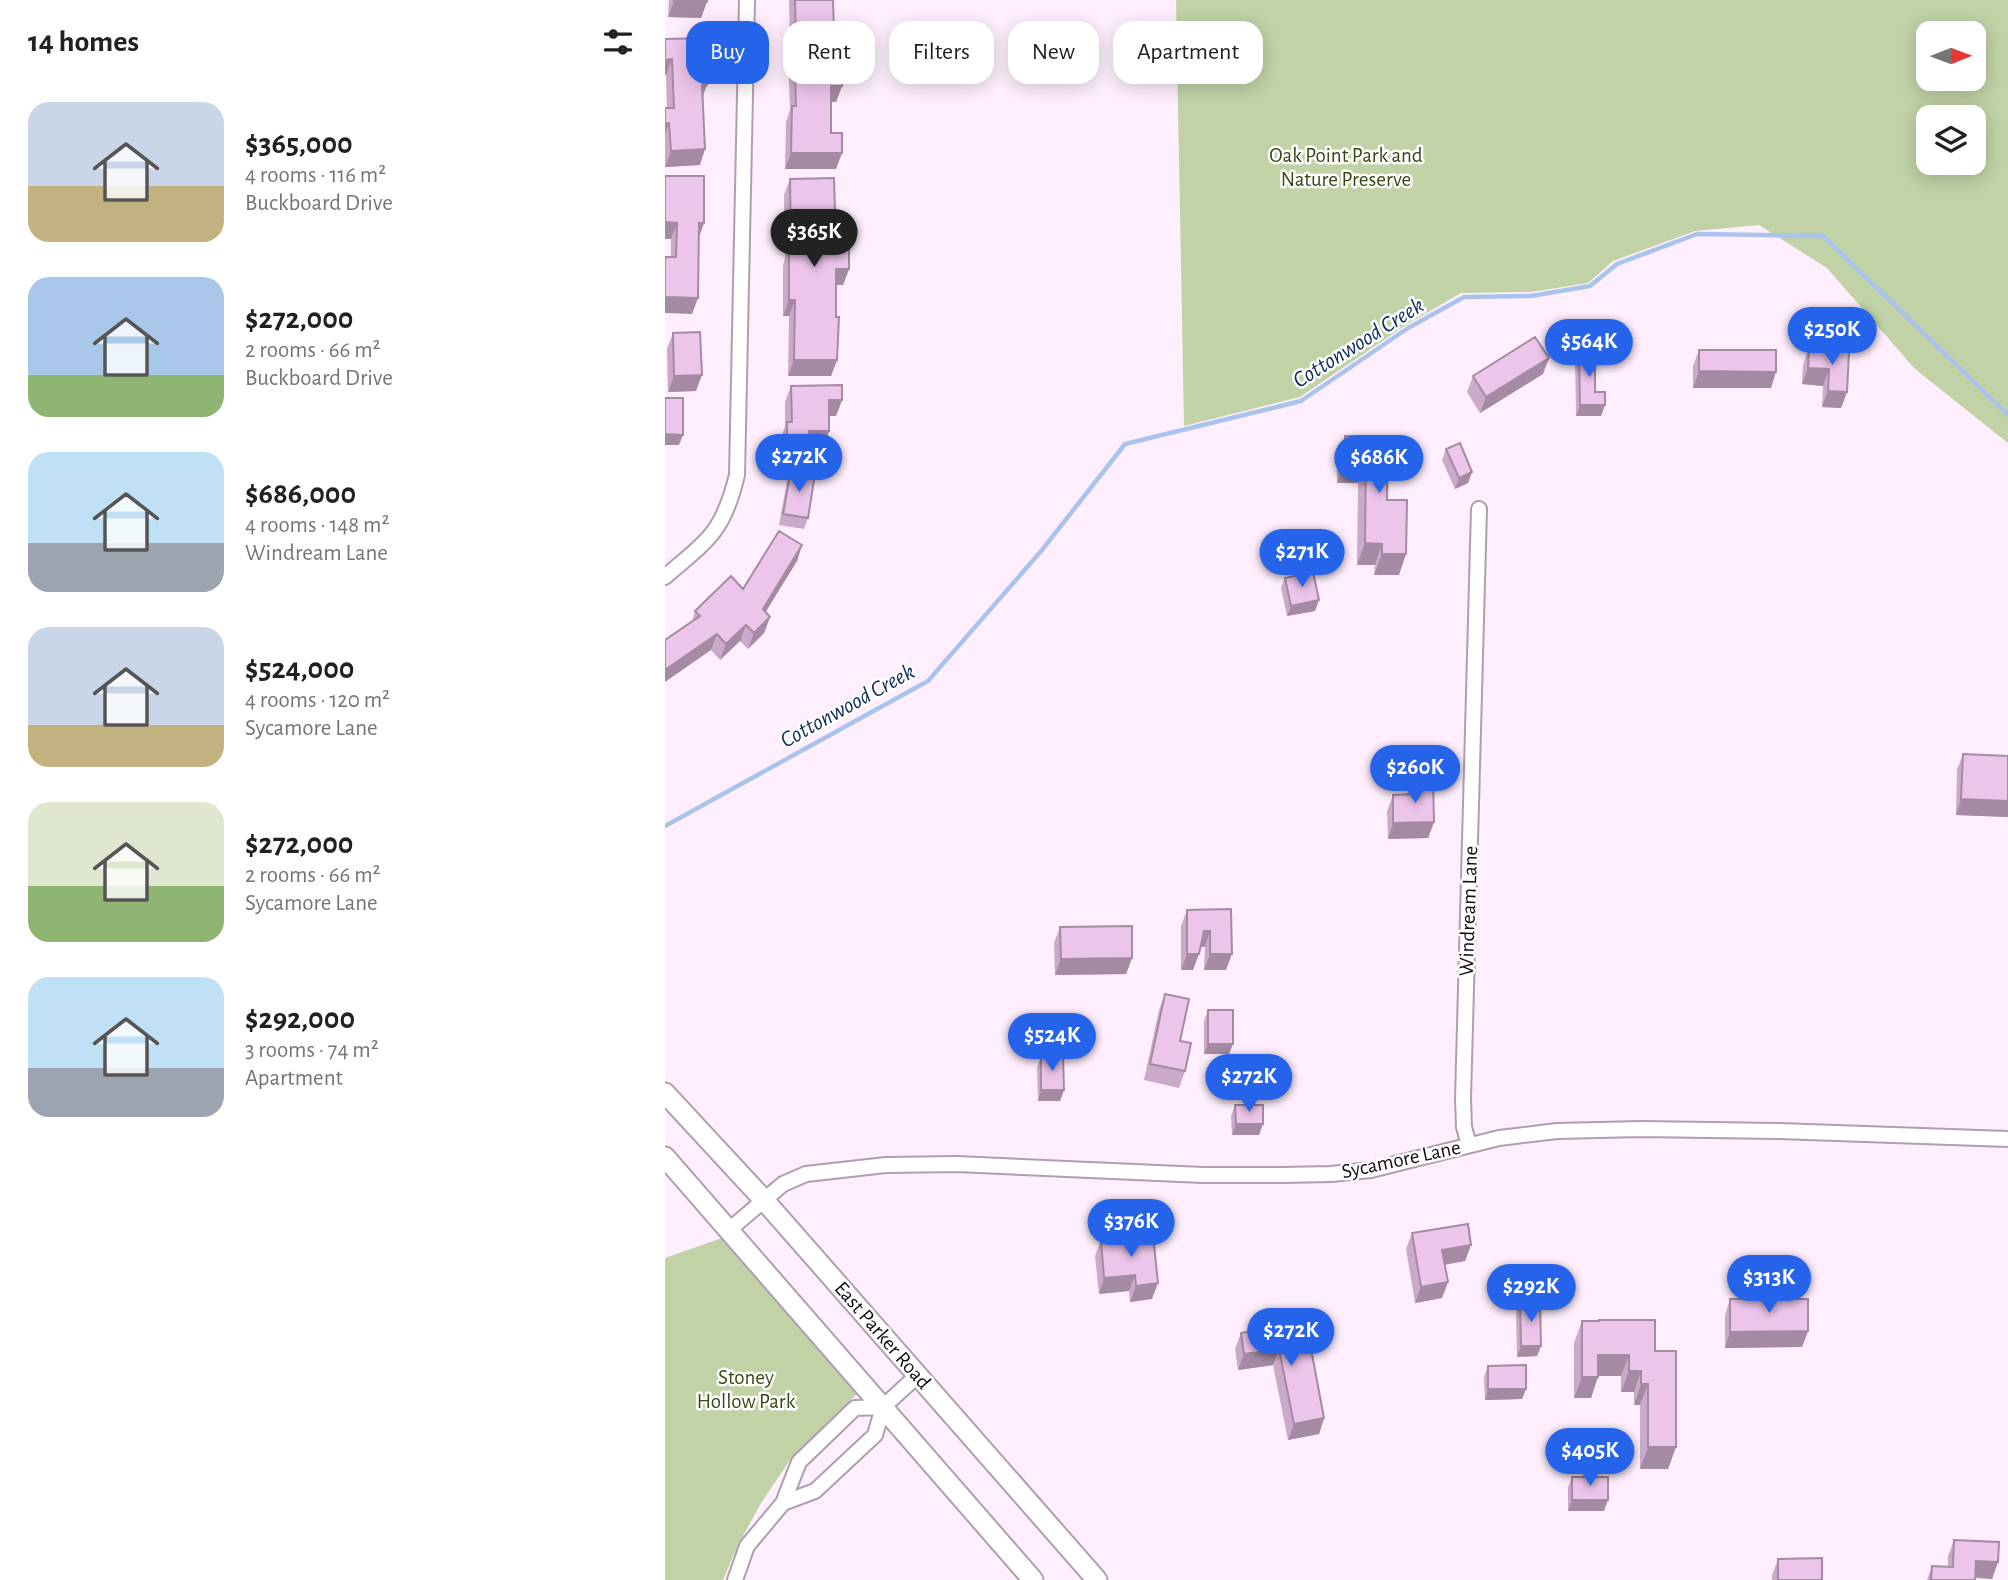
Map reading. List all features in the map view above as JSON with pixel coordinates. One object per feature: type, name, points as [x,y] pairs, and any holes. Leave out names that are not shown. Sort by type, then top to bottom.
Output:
[{"type":"main road","name":"East Parker Road","points":[[665,1093],[764,1199],[1097,1580]]},
{"type":"main road","points":[[665,1157],[1033,1580]]},
{"type":"street","points":[[665,576],[714,531],[731,499],[737,475],[747,0]]},
{"type":"street","name":"Windream Lane","points":[[1469,1145],[1464,1127],[1463,1099],[1479,509]]},
{"type":"street","name":"Sycamore Lane","points":[[729,1230],[783,1184],[797,1177],[861,1167],[957,1164],[1203,1175],[1331,1174],[1371,1170],[1518,1135],[1587,1130],[1779,1131],[2008,1139]]},
{"type":"street","points":[[783,1503],[815,1491],[875,1434],[883,1407],[919,1375]]},
{"type":"street","points":[[735,1580],[747,1546],[783,1503],[799,1462],[855,1408],[883,1407]]},
{"type":"green space","name":"Oak Point Park and Nature Preserve","points":[[1176,0],[2008,0],[2008,443],[1915,369],[1827,268],[1759,225],[1695,231],[1613,261],[1588,283],[1531,292],[1461,293],[1406,325],[1300,397],[1184,426],[1178,84],[1263,84],[1263,21],[1176,21]]},
{"type":"green space","name":"Stoney Hollow Park","points":[[722,1238],[857,1394],[790,1460],[761,1503],[723,1580],[665,1580],[665,1258]]},
{"type":"building","points":[[707,0],[707,2],[674,1]]},
{"type":"building","points":[[795,0],[833,0],[834,21],[796,21]]},
{"type":"building","points":[[686,38],[686,84],[707,84],[702,85],[705,149],[671,151],[665,108],[674,108],[672,59],[665,60],[665,39]]},
{"type":"building","points":[[795,84],[842,84],[831,86],[831,133],[842,133],[842,153],[791,153],[792,106],[796,106]]},
{"type":"building","points":[[665,176],[704,176],[704,223],[699,223],[698,298],[665,297],[665,257],[676,257],[677,223],[665,222]]},
{"type":"building","points":[[834,178],[835,211],[831,211],[831,249],[849,249],[849,269],[836,269],[836,317],[839,317],[837,360],[794,360],[795,300],[789,300],[790,179]]},
{"type":"building","points":[[700,332],[702,375],[674,376],[673,333]]},
{"type":"building","points":[[1535,337],[1549,358],[1486,397],[1473,376]]},
{"type":"building","points":[[1579,347],[1595,347],[1595,392],[1605,392],[1605,405],[1580,405]]},
{"type":"building","points":[[1809,348],[1849,351],[1847,392],[1828,391],[1829,369],[1808,368]]},
{"type":"building","points":[[1699,350],[1776,350],[1776,372],[1699,371]]},
{"type":"building","points":[[842,385],[842,400],[829,400],[829,431],[809,431],[809,445],[787,446],[787,422],[792,422],[791,386]]},
{"type":"building","points":[[665,398],[683,398],[683,435],[665,434]]},
{"type":"building","points":[[1345,436],[1388,437],[1387,500],[1407,500],[1406,554],[1382,554],[1382,544],[1365,543],[1366,462],[1344,461]]},
{"type":"building","points":[[1460,443],[1472,472],[1459,478],[1446,449]]},
{"type":"building","points":[[791,470],[815,474],[808,518],[783,514]]},
{"type":"building","points":[[779,531],[802,545],[763,609],[770,617],[754,633],[746,625],[726,644],[717,634],[665,670],[665,640],[700,616],[695,611],[731,576],[743,589]]},
{"type":"building","points":[[1313,572],[1319,600],[1291,606],[1285,578]]},
{"type":"building","points":[[1963,754],[2008,756],[2008,801],[1961,799]]},
{"type":"building","points":[[1417,779],[1433,779],[1434,822],[1393,823],[1393,795],[1417,794]]},
{"type":"building","points":[[1231,909],[1232,954],[1210,954],[1210,931],[1204,931],[1199,954],[1187,954],[1187,910]]},
{"type":"building","points":[[1132,926],[1132,958],[1061,959],[1060,927]]},
{"type":"building","points":[[1165,994],[1189,999],[1180,1041],[1191,1043],[1185,1071],[1150,1064]]},
{"type":"building","points":[[1208,1010],[1233,1010],[1233,1044],[1208,1044]]},
{"type":"building","points":[[1041,1056],[1063,1056],[1064,1090],[1041,1090]]},
{"type":"building","points":[[1235,1105],[1263,1105],[1263,1124],[1236,1124]]},
{"type":"building","points":[[1468,1224],[1471,1245],[1442,1250],[1448,1282],[1421,1287],[1412,1233]]},
{"type":"building","points":[[1153,1235],[1158,1283],[1136,1286],[1135,1275],[1104,1278],[1101,1240]]},
{"type":"building","points":[[1730,1299],[1808,1299],[1808,1331],[1730,1332]]},
{"type":"building","points":[[1520,1301],[1540,1301],[1541,1346],[1521,1346]]},
{"type":"building","points":[[1655,1320],[1655,1351],[1676,1351],[1676,1447],[1648,1447],[1648,1384],[1641,1384],[1641,1371],[1629,1371],[1629,1355],[1598,1355],[1598,1377],[1582,1377],[1582,1321]]},
{"type":"building","points":[[1301,1323],[1305,1350],[1311,1349],[1324,1418],[1294,1424],[1279,1349],[1244,1354],[1241,1333]]},
{"type":"building","points":[[1526,1365],[1526,1389],[1488,1389],[1488,1366]]},
{"type":"building","points":[[1572,1477],[1608,1477],[1608,1500],[1572,1500]]},
{"type":"building","points":[[1954,1540],[1999,1542],[1998,1562],[1976,1561],[1975,1580],[1931,1580],[1932,1566],[1953,1567]]},
{"type":"building","points":[[1822,1558],[1822,1580],[1778,1580],[1778,1559]]},
{"type":"waterway","name":"Cottonwood Creek","points":[[665,826],[928,681],[1042,550],[1125,444],[1301,401],[1408,328],[1464,297],[1531,296],[1590,286],[1617,264],[1697,234],[1823,236],[2008,415]]}]
